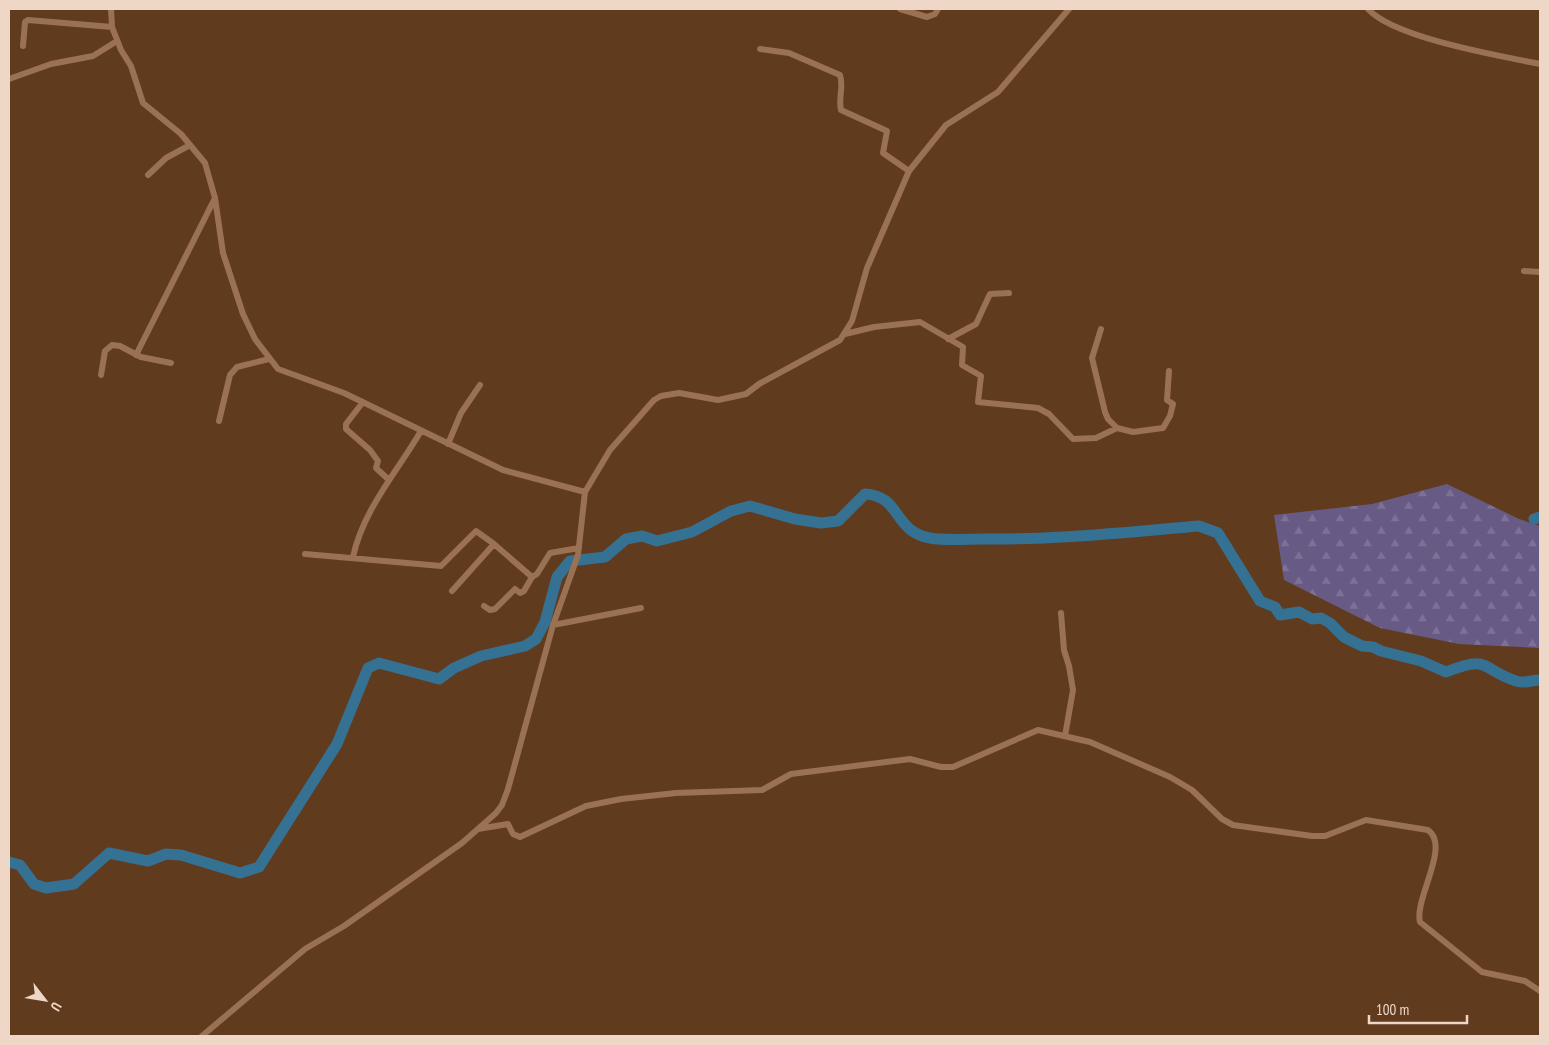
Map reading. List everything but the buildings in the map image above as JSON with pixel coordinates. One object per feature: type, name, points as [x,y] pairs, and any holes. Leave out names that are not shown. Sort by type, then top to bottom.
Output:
[{"type":"street","points":[[111,9],[112,26],[117,41],[131,66],[143,103],[169,124],[190,145],[204,163],[215,198],[221,243],[233,283],[255,339],[269,359],[282,372],[344,393],[503,470],[584,492]]},
{"type":"street","points":[[900,9],[927,17],[934,14],[938,9]]},
{"type":"street","points":[[1368,9],[1379,18],[1398,28],[1471,50],[1540,64]]},
{"type":"street","points":[[202,1036],[305,949],[344,926],[462,843],[496,813],[505,797],[553,625],[575,567],[584,492],[610,450],[654,400],[666,395],[679,393],[718,400],[746,394],[759,384],[833,344],[844,334],[852,321],[867,268],[909,172],[946,125],[998,92],[1067,10]]},
{"type":"street","points":[[23,46],[27,20],[112,26]]},
{"type":"street","points":[[9,79],[51,64],[93,56],[117,41]]},
{"type":"street","points":[[760,49],[789,52],[840,75],[843,82],[839,102],[841,110],[887,131],[882,151],[909,172]]},
{"type":"street","points":[[148,175],[166,158],[190,145]]},
{"type":"street","points":[[136,355],[215,198]]},
{"type":"street","points":[[1524,271],[1540,272]]},
{"type":"street","points":[[948,339],[976,324],[990,294],[1009,293]]},
{"type":"street","points":[[844,334],[874,327],[917,322],[963,347],[962,365],[981,376],[978,402],[1038,408],[1049,414],[1074,439],[1096,438],[1117,428]]},
{"type":"street","points":[[1101,329],[1092,358],[1105,412],[1108,419],[1117,428],[1133,432],[1163,428],[1170,416],[1173,404],[1167,400],[1169,371]]},
{"type":"street","points":[[101,375],[108,347],[120,346],[136,355],[172,362]]},
{"type":"street","points":[[219,421],[230,375],[237,367],[269,359]]},
{"type":"street","points":[[448,444],[461,413],[480,385]]},
{"type":"street","points":[[363,402],[346,424],[346,429],[373,453],[378,461],[376,468],[389,480]]},
{"type":"street","points":[[353,557],[357,539],[364,522],[422,431]]},
{"type":"street","points":[[305,554],[441,566],[446,563],[474,531],[480,532],[532,577]]},
{"type":"street","points":[[452,591],[494,544]]},
{"type":"street","points":[[484,606],[490,610],[495,609],[515,589],[520,593],[524,591],[550,553],[578,552]]},
{"type":"street","points":[[553,625],[641,608]]},
{"type":"street","points":[[1061,613],[1064,650],[1073,690],[1065,736]]},
{"type":"street","points":[[477,829],[508,824],[513,834],[520,837],[570,812],[599,803],[676,793],[762,790],[791,774],[910,759],[942,767],[952,767],[1010,744],[1032,732],[1044,730],[1120,754],[1170,777],[1192,790],[1222,819],[1232,825],[1312,836],[1325,836],[1366,820],[1428,830],[1433,833],[1435,841],[1435,859],[1420,909],[1420,922],[1482,972],[1525,981],[1540,991]]},
{"type":"green space","points":[[1447,484],[1519,519],[1540,526],[1540,648],[1459,644],[1380,628],[1284,580],[1274,515],[1372,504]]},
{"type":"waterway","points":[[9,862],[20,865],[34,884],[46,888],[74,884],[109,853],[148,861],[166,854],[181,855],[240,873],[259,867],[337,744],[368,668],[379,663],[439,679],[454,668],[481,656],[525,646],[536,639],[545,622],[557,577],[570,561],[605,557],[626,539],[642,536],[657,541],[692,532],[731,511],[750,506],[795,519],[821,523],[838,521],[865,494],[877,496],[892,507],[902,522],[918,534],[930,538],[943,539],[1064,537],[1199,526],[1218,533],[1260,601],[1275,607],[1280,615],[1299,612],[1312,619],[1321,618],[1330,623],[1344,637],[1362,646],[1373,647],[1381,651],[1421,661],[1446,672],[1470,664],[1478,664],[1519,682],[1540,680]]},
{"type":"waterway","points":[[1534,519],[1540,517]]}]
